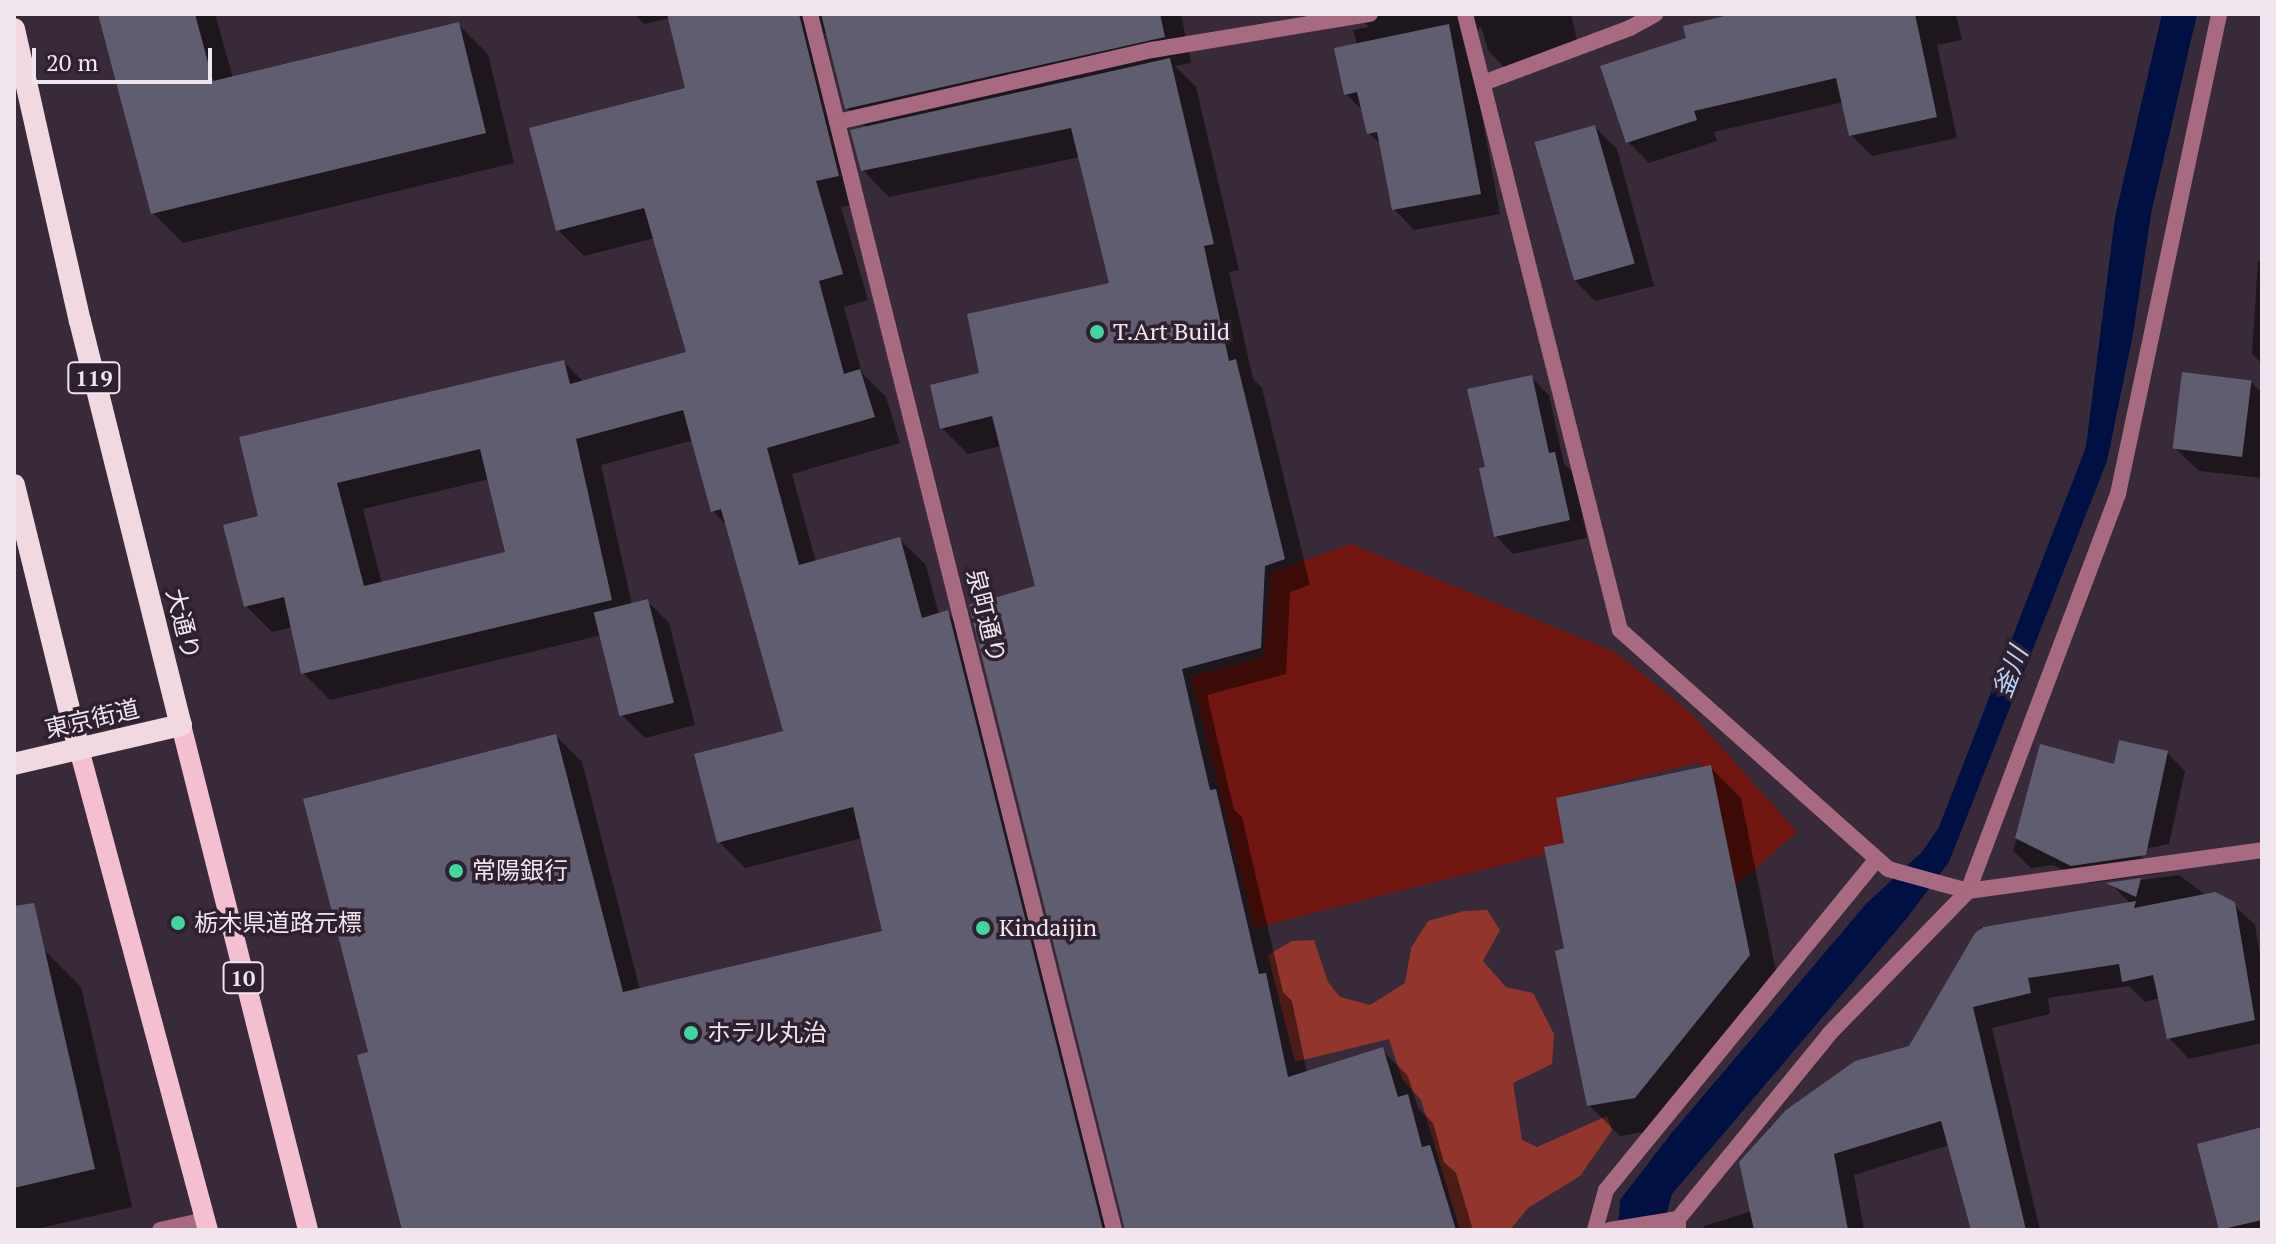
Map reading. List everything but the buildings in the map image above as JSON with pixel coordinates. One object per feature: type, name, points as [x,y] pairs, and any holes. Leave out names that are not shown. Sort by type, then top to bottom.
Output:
[{"type":"highway","name":"大通り","points":[[14,29],[80,321],[181,725]]},
{"type":"highway","points":[[14,485],[79,749]]},
{"type":"highway","name":"東京街道","points":[[14,764],[181,725]]},
{"type":"main road","name":"大通り","points":[[181,725],[308,1230]]},
{"type":"main road","points":[[79,749],[206,1225]]},
{"type":"street","name":"泉町通り","points":[[810,14],[1114,1230]]},
{"type":"street","points":[[837,122],[1152,50],[1370,14]]},
{"type":"street","points":[[1465,14],[1620,630],[1888,869],[1968,891],[2262,850]]},
{"type":"street","points":[[1483,83],[1630,28],[1655,14]]},
{"type":"street","points":[[1610,1230],[1678,1224],[1830,1033],[1968,891],[2118,494],[2219,14]]},
{"type":"street","points":[[1595,1230],[1606,1190],[1876,860]]},
{"type":"street","points":[[160,1230],[206,1225]]},
{"type":"shaded area","points":[[1351,544],[1615,652],[1690,712],[1797,832],[1732,889],[1700,762],[1560,797],[1573,847],[1254,928],[1191,676],[1263,657],[1271,572]]},
{"type":"shaded area","points":[[1487,910],[1500,930],[1483,961],[1506,987],[1533,993],[1554,1034],[1552,1064],[1513,1083],[1522,1140],[1537,1147],[1607,1116],[1612,1130],[1580,1176],[1528,1208],[1510,1230],[1460,1230],[1421,1100],[1402,1079],[1389,1039],[1295,1062],[1268,955],[1292,941],[1314,940],[1328,982],[1340,997],[1370,1005],[1405,983],[1411,948],[1428,921],[1464,911]]},
{"type":"water","name":"釜川","points":[[2162,14],[2197,14],[2151,214],[2133,334],[2107,461],[1949,862],[1907,918],[1672,1194],[1662,1230],[1618,1230],[1620,1200],[1670,1135],[1866,904],[1922,852],[1939,827],[2086,447],[2115,217]]},
{"type":"place","name":"T.Art Build","points":[[1097,332]]},
{"type":"place","name":"常陽銀行","points":[[456,871]]},
{"type":"place","name":"栃木県道路元標","points":[[178,923]]},
{"type":"place","name":"Kindaijin","points":[[983,928]]},
{"type":"place","name":"ホテル丸治","points":[[691,1033]]}]
